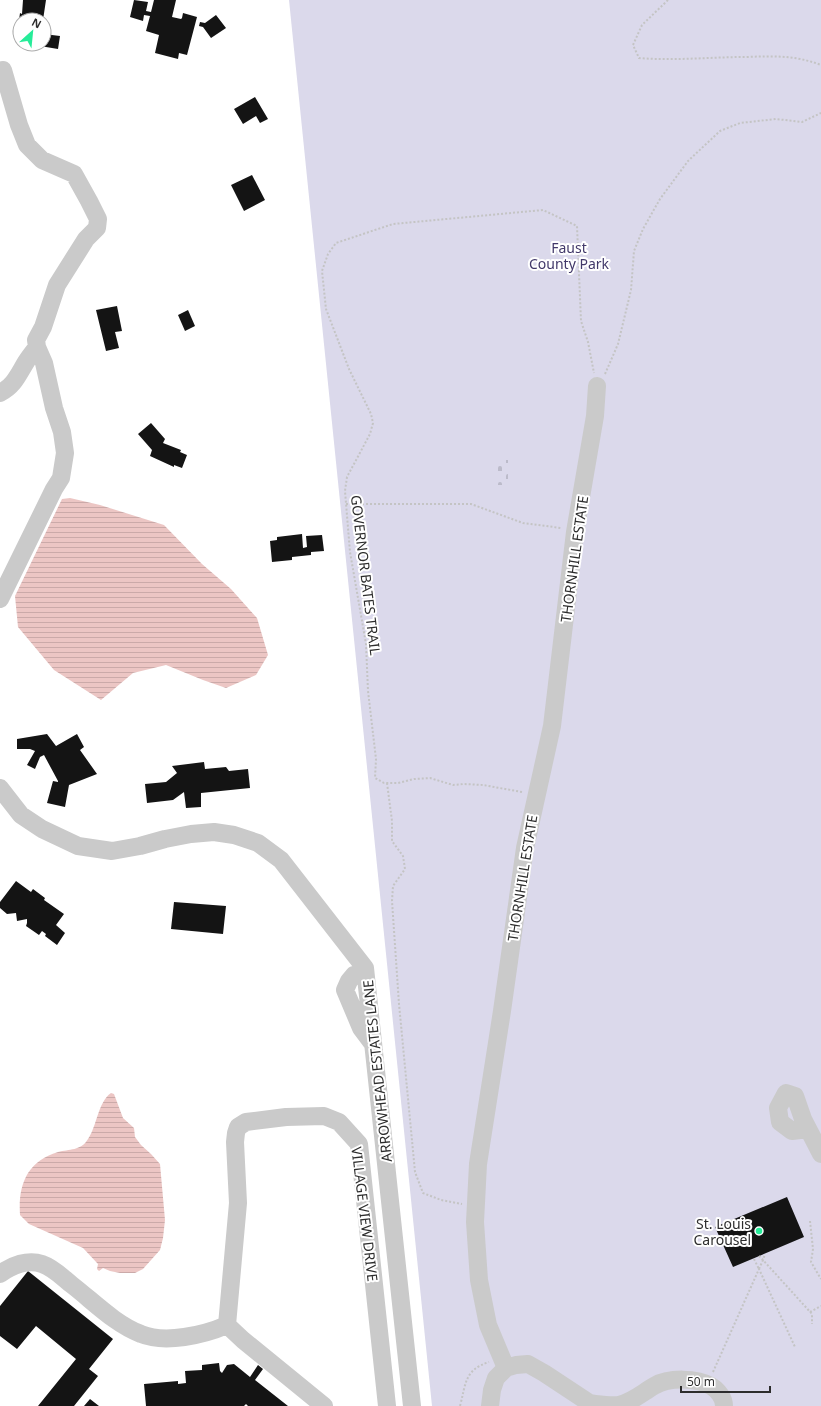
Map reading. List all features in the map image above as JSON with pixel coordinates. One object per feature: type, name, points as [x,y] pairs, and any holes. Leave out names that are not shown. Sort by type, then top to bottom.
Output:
[{"type":"street","points":[[0,599],[54,489],[61,478],[65,453],[62,432],[48,386],[44,363],[37,347],[36,340],[43,327],[57,285],[86,239],[97,228],[98,219],[74,174],[42,160],[27,145],[3,70]]},
{"type":"street","points":[[0,393],[7,390],[15,382],[26,361],[37,347]]},
{"type":"street","points":[[15,382],[29,379],[48,386]]},
{"type":"street","name":"THORNHILL ESTATE","points":[[499,1364],[488,1325],[479,1280],[475,1222],[478,1164],[502,1011],[525,848],[552,726],[576,530],[595,416],[597,386]]},
{"type":"street","name":"ARROWHEAD ESTATES LANE","points":[[0,788],[21,815],[42,829],[78,846],[112,851],[191,834],[214,832],[234,835],[258,843],[281,860],[365,968],[412,1406]]},
{"type":"street","name":"VILLAGE VIEW DRIVE","points":[[227,1325],[238,1203],[235,1142],[238,1127],[246,1122],[286,1117],[324,1116],[338,1122],[359,1144],[387,1406]]},
{"type":"street","points":[[808,1129],[821,1154]]},
{"type":"street","points":[[0,1274],[8,1268],[26,1262],[42,1264],[56,1272],[116,1321],[142,1335],[168,1339],[215,1331],[227,1325],[243,1340],[324,1406]]},
{"type":"street","points":[[490,1406],[492,1390],[499,1364],[528,1364],[591,1404],[618,1405],[637,1398],[656,1385],[678,1379],[708,1384],[718,1390],[724,1406]]},
{"type":"path","points":[[668,0],[642,25],[633,45],[639,58],[685,59],[783,56],[811,61],[821,65]]},
{"type":"path","points":[[597,386],[606,374],[618,344],[631,290],[634,251],[643,229],[660,199],[688,161],[720,131],[740,123],[776,119],[802,122],[821,113]]},
{"type":"path","name":"GOVERNOR BATES TRAIL","points":[[387,783],[375,778],[376,759],[368,691],[366,644],[350,552],[345,491],[347,477],[370,434],[373,423],[372,414],[349,369],[326,309],[322,271],[328,254],[336,243],[393,224],[543,210],[577,226],[581,321],[588,342],[597,386]]},
{"type":"path","points":[[346,504],[471,504],[523,524],[576,530]]},
{"type":"path","points":[[476,1206],[441,1200],[423,1193],[415,1172],[399,1004],[392,901],[393,886],[405,869],[403,856],[392,841],[392,820],[387,783],[398,783],[414,779],[430,778],[452,785],[483,785],[537,794]]},
{"type":"path","points":[[810,1221],[813,1250],[811,1262],[821,1279]]},
{"type":"path","points":[[708,1384],[765,1254]]},
{"type":"path","points":[[760,1256],[812,1314],[812,1324]]},
{"type":"path","points":[[754,1259],[795,1347]]},
{"type":"path","points":[[810,1312],[821,1306]]},
{"type":"path","points":[[460,1406],[470,1372],[482,1364],[499,1364]]},
{"type":"green space","name":"Faust County Park","points":[[289,0],[821,0],[821,1406],[432,1406]]},
{"type":"green space","points":[[498,460],[508,460],[508,485],[498,485]]},
{"type":"shaded area","points":[[70,498],[100,505],[164,525],[202,564],[231,589],[257,618],[268,655],[256,675],[226,688],[166,665],[133,673],[101,700],[54,670],[18,627],[15,596],[62,499]]},
{"type":"shaded area","points":[[111,1093],[114,1094],[123,1118],[134,1128],[135,1137],[160,1164],[165,1220],[163,1238],[160,1250],[143,1269],[135,1273],[120,1273],[103,1268],[99,1271],[97,1269],[98,1264],[83,1248],[29,1224],[20,1215],[23,1184],[32,1168],[47,1156],[82,1146],[91,1134],[103,1102]]},
{"type":"building","points":[[23,0],[46,0],[44,12],[22,12]]},
{"type":"building","points":[[134,0],[148,2],[146,11],[151,12],[154,0],[176,0],[172,17],[181,19],[183,13],[197,17],[187,55],[179,53],[178,59],[155,53],[159,35],[146,31],[150,16],[144,15],[143,21],[130,17]]},
{"type":"building","points":[[216,15],[226,28],[211,38],[203,27],[199,26],[200,22],[205,23]]},
{"type":"building","points":[[52,35],[60,36],[58,49],[52,48]]},
{"type":"building","points":[[255,97],[268,119],[260,123],[256,116],[243,124],[234,109]]},
{"type":"building","points":[[252,175],[265,200],[244,211],[231,185]]},
{"type":"building","points":[[117,306],[122,331],[115,332],[119,348],[106,351],[96,310]]},
{"type":"building","points":[[188,310],[195,326],[185,331],[178,315]]},
{"type":"building","points":[[151,423],[165,439],[163,443],[181,450],[180,452],[187,455],[182,468],[174,465],[174,467],[150,456],[152,450],[138,434]]},
{"type":"building","points":[[302,534],[303,548],[307,547],[306,536],[322,535],[324,551],[311,552],[311,555],[292,557],[292,560],[272,562],[270,541],[277,540],[277,537]]},
{"type":"building","points":[[47,734],[56,746],[77,734],[84,747],[80,750],[97,774],[69,785],[65,807],[47,803],[53,781],[58,781],[44,755],[40,757],[35,769],[27,765],[35,751],[30,749],[17,749],[17,739]]},
{"type":"building","points":[[204,762],[205,769],[226,767],[229,771],[248,769],[250,788],[201,793],[201,807],[186,808],[184,792],[173,800],[147,803],[145,784],[166,782],[177,773],[172,766]]},
{"type":"building","points":[[16,881],[31,892],[33,889],[45,898],[44,900],[64,914],[56,925],[65,933],[57,945],[45,936],[46,934],[42,931],[39,935],[26,926],[27,919],[17,921],[16,913],[7,914],[0,908],[0,902]]},
{"type":"building","points":[[174,902],[226,906],[223,934],[171,929]]},
{"type":"building","name":"St. Louis Carousel","points":[[787,1197],[804,1237],[733,1267],[715,1227]]},
{"type":"building","points":[[28,1271],[113,1339],[89,1369],[98,1376],[74,1406],[38,1406],[76,1359],[36,1326],[17,1349],[0,1336],[0,1306]]},
{"type":"building","points":[[219,1363],[220,1371],[222,1373],[227,1365],[234,1364],[250,1377],[258,1365],[263,1369],[255,1380],[288,1406],[248,1406],[246,1404],[244,1406],[146,1406],[144,1384],[178,1381],[178,1384],[186,1383],[185,1371],[202,1370],[202,1365]]},
{"type":"building","points":[[90,1399],[99,1406],[84,1406]]},
{"type":"place","name":"St. Louis Carousel","points":[[759,1231]]}]
